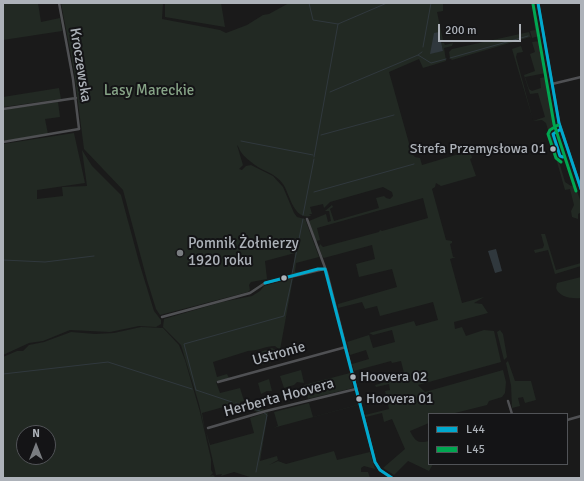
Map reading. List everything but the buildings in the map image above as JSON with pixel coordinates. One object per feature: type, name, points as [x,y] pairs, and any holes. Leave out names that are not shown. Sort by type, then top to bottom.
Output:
[{"type":"street","name":"Kroczewska","points":[[3,142],[78,130],[76,98],[59,3]]},
{"type":"street","points":[[538,3],[559,123],[581,189]]},
{"type":"street","points":[[552,84],[581,77]]},
{"type":"street","points":[[3,109],[76,98]]},
{"type":"street","points":[[577,178],[581,176]]},
{"type":"street","points":[[307,219],[325,269],[376,465],[380,470],[392,478]]},
{"type":"street","points":[[162,317],[250,293],[265,283],[325,269]]},
{"type":"street","name":"Ustronie","points":[[218,382],[346,347]]},
{"type":"street","name":"Herberta Hoovera","points":[[208,428],[266,411],[356,389]]},
{"type":"street","points":[[508,401],[512,413]]},
{"type":"street","points":[[568,420],[581,416]]},
{"type":"green space","points":[[3,3],[38,3],[41,22],[60,18],[62,31],[3,40]]},
{"type":"green space","name":"Lasy Mareckie","points":[[61,3],[163,3],[162,19],[220,30],[226,33],[247,25],[263,15],[269,14],[289,3],[443,3],[443,11],[437,12],[443,40],[441,41],[439,32],[431,53],[443,51],[441,43],[444,43],[445,45],[453,43],[452,46],[444,48],[446,61],[423,68],[419,59],[389,72],[412,154],[415,157],[420,158],[422,165],[459,154],[458,146],[460,146],[459,149],[464,144],[469,147],[465,149],[467,155],[471,154],[472,158],[470,159],[476,176],[441,186],[436,183],[435,187],[432,189],[446,240],[452,241],[450,244],[453,257],[456,257],[450,259],[462,303],[484,297],[474,303],[482,304],[488,313],[454,322],[455,329],[462,327],[466,336],[484,330],[494,331],[501,362],[418,385],[425,392],[503,370],[506,382],[505,393],[502,397],[489,401],[487,405],[455,413],[428,413],[428,423],[410,431],[417,441],[428,441],[428,465],[432,465],[429,471],[408,461],[394,475],[383,468],[405,449],[392,419],[384,422],[382,413],[366,417],[365,415],[389,409],[385,391],[390,390],[389,384],[376,387],[375,385],[405,377],[401,361],[392,363],[391,361],[354,371],[352,364],[369,359],[366,350],[350,355],[347,342],[369,335],[373,348],[395,342],[392,330],[373,335],[369,333],[414,321],[416,326],[438,320],[433,302],[380,316],[377,306],[365,309],[362,302],[338,308],[338,304],[397,287],[392,269],[359,277],[356,264],[375,259],[372,245],[324,258],[319,247],[320,244],[323,247],[379,232],[380,230],[382,231],[428,218],[423,198],[317,228],[320,240],[316,241],[309,221],[326,214],[328,222],[331,221],[329,211],[325,211],[332,205],[333,207],[330,209],[334,221],[379,208],[376,198],[384,196],[390,199],[393,196],[392,192],[383,187],[330,202],[324,208],[323,204],[310,207],[312,214],[309,214],[311,216],[305,216],[296,210],[280,180],[249,161],[242,154],[237,145],[243,165],[239,169],[242,170],[246,166],[251,165],[273,176],[283,187],[294,213],[297,217],[305,219],[319,257],[296,263],[295,272],[301,272],[292,275],[295,253],[265,261],[267,279],[251,282],[249,285],[250,290],[248,292],[160,315],[156,309],[147,280],[123,190],[84,149],[74,71]]},
{"type":"green space","points":[[165,3],[221,3],[225,27],[165,17]]},
{"type":"green space","points":[[532,3],[534,3],[539,36],[532,38],[530,31],[535,30]]},
{"type":"green space","points":[[529,32],[531,38],[530,37],[452,60],[450,58],[449,52],[452,49]]},
{"type":"green space","points":[[539,41],[546,73],[525,77],[529,89],[532,91],[541,88],[540,78],[546,77],[556,128],[550,131],[565,182],[571,186],[575,185],[581,203],[581,215],[580,213],[578,214],[578,219],[572,217],[571,211],[574,205],[570,189],[565,190],[546,123],[542,120],[533,121],[545,117],[538,93],[530,94],[524,75],[535,71],[530,54],[535,52],[532,42]]},
{"type":"green space","points":[[521,46],[523,52],[517,53],[516,57],[533,120],[512,49]]},
{"type":"green space","points":[[59,88],[61,99],[3,107],[3,97]]},
{"type":"green space","points":[[58,102],[60,117],[45,119],[48,134],[3,141],[3,110]]},
{"type":"green space","points":[[74,133],[85,183],[37,190],[37,199],[63,196],[62,187],[87,186],[82,150],[92,166],[121,195],[154,311],[161,320],[161,324],[156,327],[139,326],[110,332],[70,330],[43,341],[29,343],[3,355],[3,144]]},
{"type":"green space","points":[[541,234],[545,234],[556,270],[581,263],[581,266],[555,274],[548,250],[535,253],[534,250],[543,248],[544,245]]},
{"type":"green space","points":[[581,277],[581,298],[566,297],[560,294],[556,288],[557,283]]},
{"type":"green space","points":[[293,278],[280,350],[275,346],[268,347],[248,351],[213,362],[217,377],[227,374],[229,378],[216,382],[220,393],[240,388],[244,401],[240,402],[265,410],[258,412],[234,404],[202,413],[205,431],[199,404],[181,345],[163,327],[164,319],[222,302],[252,296],[260,291],[264,286]]},
{"type":"green space","points":[[141,327],[163,328],[179,345],[185,360],[200,412],[211,459],[211,470],[213,473],[210,476],[213,475],[215,477],[3,478],[3,357],[17,351],[23,351],[29,345],[44,342],[71,332],[95,334],[114,333]]},
{"type":"green space","points":[[500,330],[503,334],[507,357],[504,360],[497,332]]},
{"type":"green space","points":[[272,348],[276,350],[275,361],[257,366],[256,364],[260,363],[257,353]]},
{"type":"green space","points":[[508,361],[515,381],[531,381],[536,400],[525,403],[523,397],[518,398],[520,406],[512,408],[511,385],[506,363]]},
{"type":"green space","points":[[301,370],[304,383],[297,382],[294,385],[284,388],[280,376]]},
{"type":"green space","points":[[350,373],[353,388],[308,399],[304,385]]},
{"type":"green space","points":[[269,379],[272,391],[267,391],[261,394],[258,383]]},
{"type":"green space","points":[[309,403],[313,417],[357,405],[357,403],[358,405],[273,428],[278,426],[274,412]]},
{"type":"green space","points":[[268,412],[260,461],[277,456],[278,460],[269,465],[278,461],[286,464],[334,451],[337,460],[370,452],[375,469],[364,466],[361,468],[361,472],[368,472],[370,478],[253,478],[234,472],[221,476],[222,474],[216,475],[206,431],[210,445],[254,433],[250,418]]},
{"type":"shaded area","points":[[439,32],[443,51],[430,54],[434,33]]},
{"type":"shaded area","points":[[496,249],[502,271],[495,273],[488,251]]},
{"type":"waterway","points":[[309,3],[313,20],[338,24]]},
{"type":"waterway","points":[[314,157],[338,24],[387,3]]},
{"type":"waterway","points":[[423,47],[431,3]]},
{"type":"waterway","points":[[450,58],[528,36]]},
{"type":"waterway","points":[[418,55],[422,52]]},
{"type":"waterway","points":[[330,92],[418,55],[431,63],[446,59]]},
{"type":"waterway","points":[[321,135],[394,115]]},
{"type":"waterway","points":[[241,141],[313,155]]},
{"type":"waterway","points":[[303,215],[314,159]]},
{"type":"waterway","points":[[314,192],[414,164]]},
{"type":"waterway","points":[[292,274],[303,219]]},
{"type":"waterway","points":[[3,260],[45,262],[94,256]]},
{"type":"waterway","points":[[196,390],[184,344],[284,316],[292,279]]},
{"type":"waterway","points":[[3,374],[108,362],[192,389]]},
{"type":"waterway","points":[[196,390],[232,402]]},
{"type":"waterway","points":[[236,403],[260,411]]},
{"type":"waterway","points":[[256,472],[267,415],[263,412]]},
{"type":"transit line","name":"L44","points":[[538,3],[559,123],[581,189]]},
{"type":"transit line","name":"L45","points":[[533,4],[554,124],[576,191]]},
{"type":"transit line","name":"L45","points":[[558,125],[550,130],[548,134],[556,158],[561,162]]},
{"type":"transit line","name":"L44","points":[[561,129],[553,134],[560,156],[563,157]]},
{"type":"transit line","name":"L44","points":[[265,283],[318,269],[325,269]]},
{"type":"transit line","name":"L44","points":[[325,269],[375,462],[380,470],[392,478]]},
{"type":"place","name":"Strefa Przemysłowa 01","points":[[553,149]]},
{"type":"place","name":"Pomnik Żołnierzy 1920 roku","points":[[180,253]]},
{"type":"place","name":"Hoovera 02","points":[[353,377]]},
{"type":"place","name":"Hoovera 01","points":[[359,399]]}]
